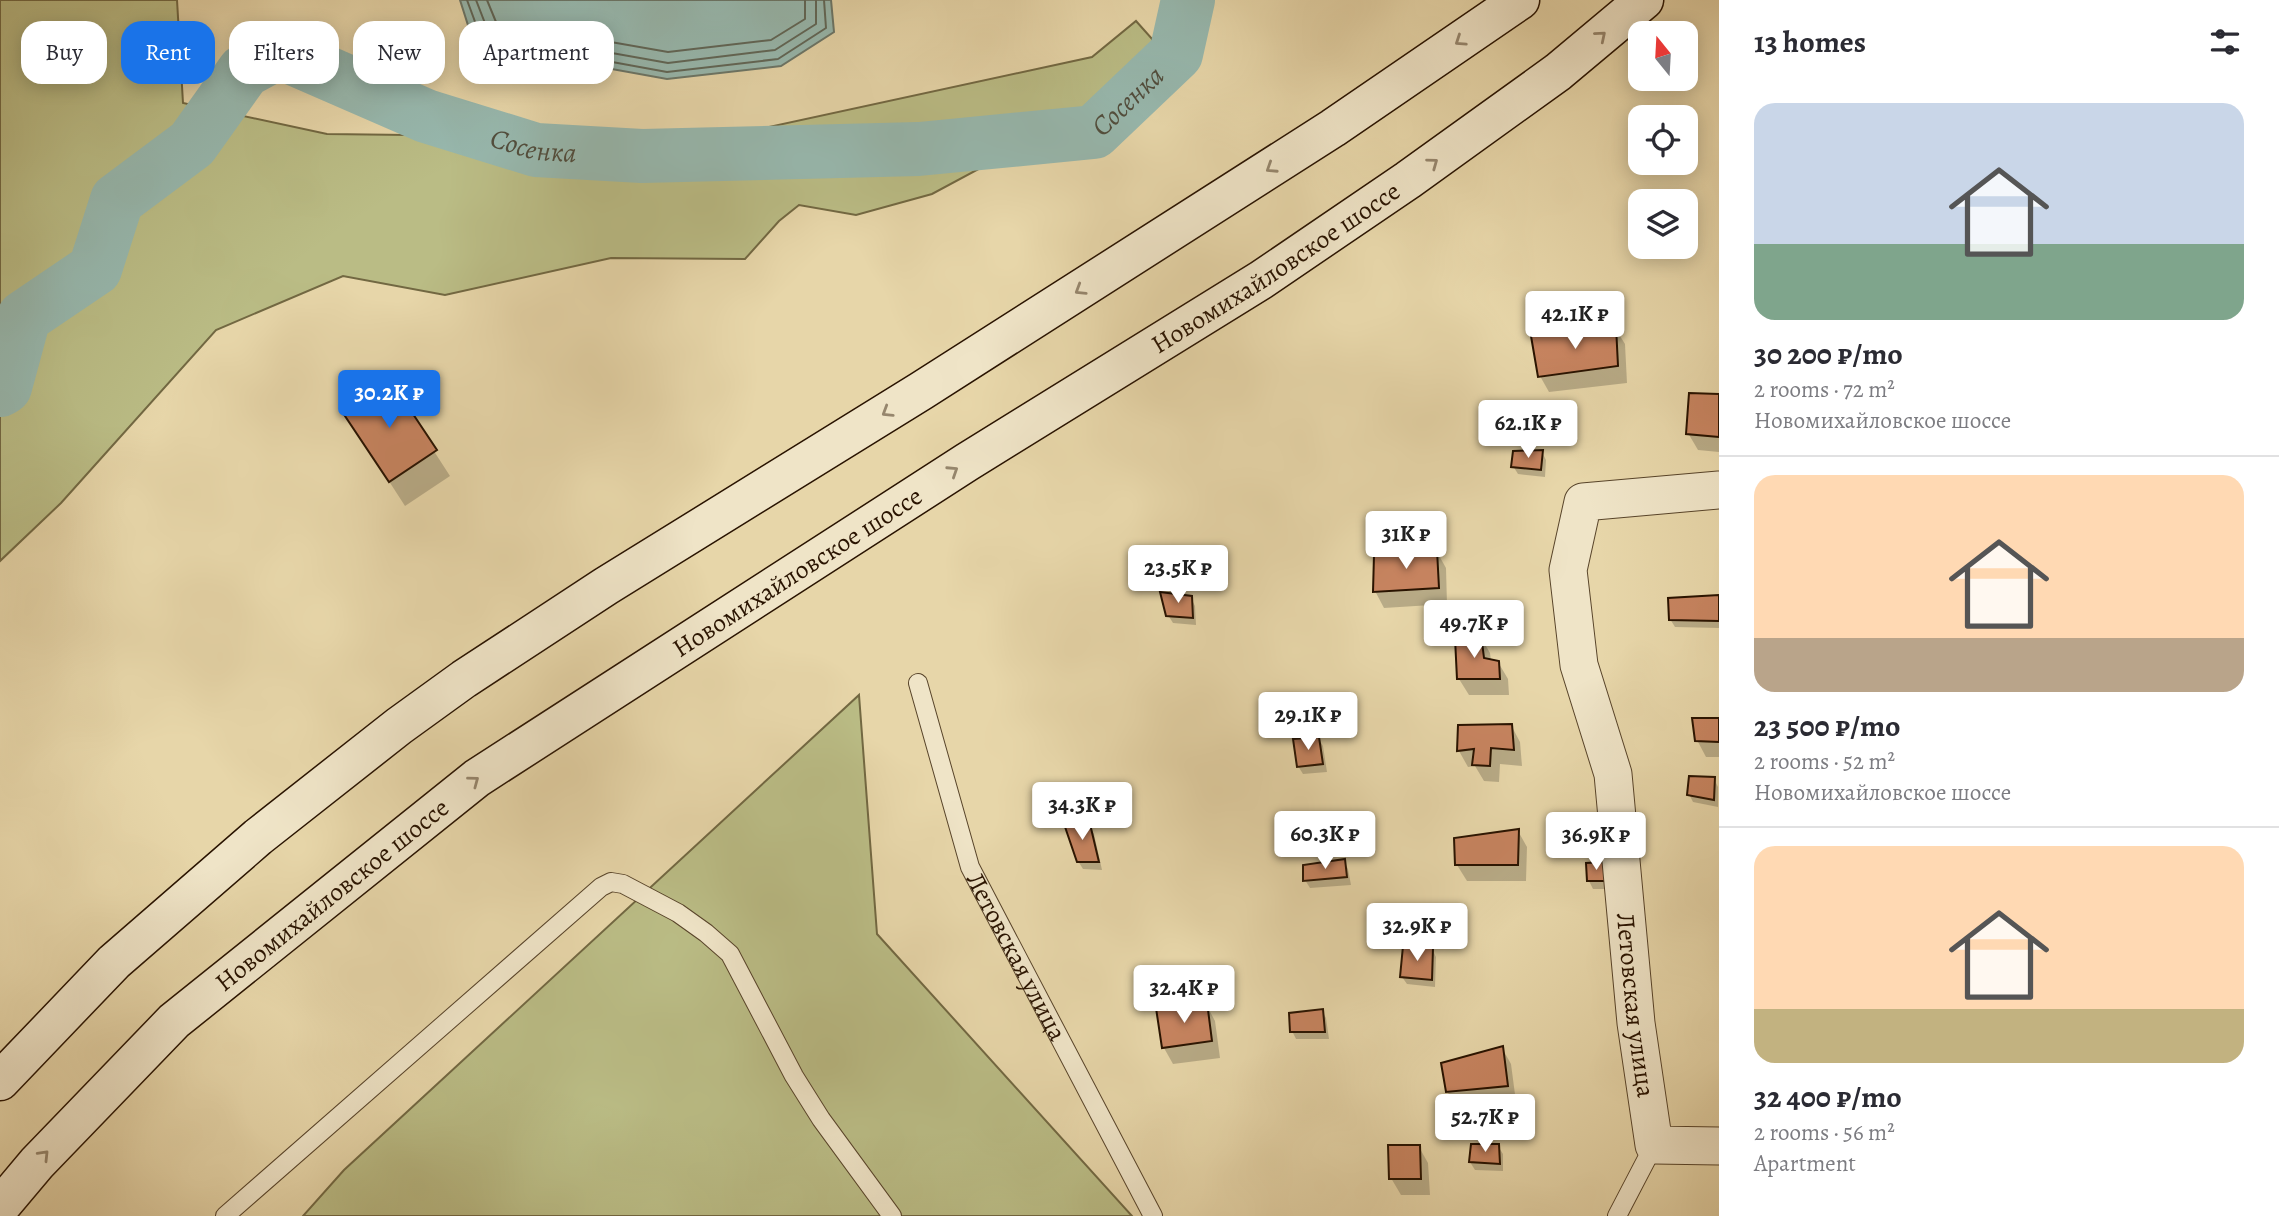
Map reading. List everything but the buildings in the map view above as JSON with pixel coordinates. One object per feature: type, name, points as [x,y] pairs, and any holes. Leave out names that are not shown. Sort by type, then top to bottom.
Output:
[{"type":"main road","points":[[0,1081],[114,962],[258,836],[464,679],[606,586],[944,377],[1311,143],[1520,0]]},
{"type":"main road","name":"Новомихайловское шоссе","points":[[0,1207],[37,1163],[174,1021],[477,778],[967,462],[1261,280],[1408,180],[1559,72],[1644,0]]},
{"type":"street","name":"Летовская улица","points":[[1654,1145],[1636,1023],[1614,774],[1579,665],[1568,570],[1583,502],[1719,490]]},
{"type":"street","points":[[1654,1145],[1719,1146]]},
{"type":"lane","name":"Летовская улица","points":[[918,683],[970,867],[1153,1216]]},
{"type":"lane","points":[[225,1216],[601,887],[611,883],[623,884],[678,913],[730,954],[794,1076],[821,1119],[892,1216]]},
{"type":"lane","points":[[1617,1216],[1654,1145]]},
{"type":"green space","points":[[0,0],[177,0],[178,21],[121,21],[121,84],[182,84],[183,103],[327,134],[713,139],[1092,57],[1136,21],[1153,40],[1144,74],[1057,127],[932,194],[856,215],[799,205],[779,221],[745,259],[611,258],[445,295],[343,276],[216,330],[61,503],[0,561]]},
{"type":"green space","points":[[859,695],[877,934],[1132,1216],[303,1216],[344,1170]]},
{"type":"water","points":[[460,0],[831,0],[834,32],[781,66],[667,79],[614,69],[614,21],[467,21]]},
{"type":"waterway","name":"Сосенка","points":[[0,390],[5,387],[24,317],[95,269],[117,200],[192,144],[244,71],[279,52],[426,116],[536,150],[642,156],[919,149],[1094,132],[1176,54],[1188,0]]}]
